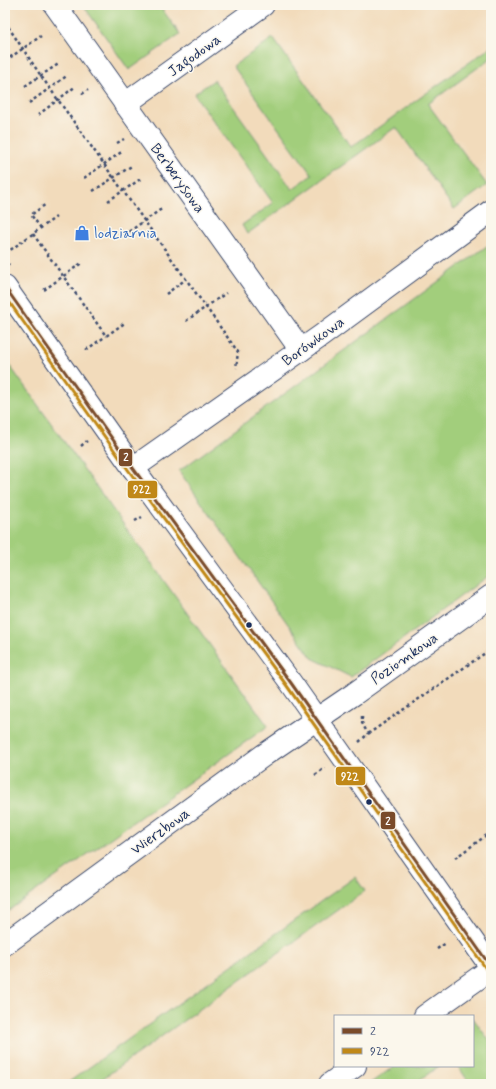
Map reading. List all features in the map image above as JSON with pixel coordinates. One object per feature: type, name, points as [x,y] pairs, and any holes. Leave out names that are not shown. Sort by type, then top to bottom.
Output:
[{"type":"street","name":"Berberysowa","points":[[55,5],[301,350]]},
{"type":"street","name":"Jagodowa","points":[[125,104],[263,5]]},
{"type":"street","name":"Borówkowa","points":[[133,468],[301,350],[491,211]]},
{"type":"street","points":[[5,287],[133,468],[317,719],[491,968],[426,1015]]},
{"type":"street","name":"Poziomkowa","points":[[317,719],[491,596]]},
{"type":"street","name":"Wierzbowa","points":[[5,944],[264,755],[317,719]]},
{"type":"street","points":[[330,1084],[354,1067]]},
{"type":"path","points":[[5,22],[41,76],[238,352],[235,374]]},
{"type":"path","points":[[5,61],[41,36]]},
{"type":"path","points":[[25,86],[60,63]]},
{"type":"path","points":[[29,102],[68,74]]},
{"type":"path","points":[[38,115],[76,86]]},
{"type":"path","points":[[84,178],[123,151]]},
{"type":"path","points":[[93,191],[133,165]]},
{"type":"path","points":[[108,201],[142,178]]},
{"type":"path","points":[[41,228],[31,215],[46,204]]},
{"type":"path","points":[[124,235],[163,208]]},
{"type":"path","points":[[5,251],[8,251],[56,217]]},
{"type":"path","points":[[33,234],[106,336]]},
{"type":"path","points":[[44,290],[83,262]]},
{"type":"path","points":[[166,294],[186,279]]},
{"type":"path","points":[[186,321],[226,293]]},
{"type":"path","points":[[86,350],[126,322]]},
{"type":"path","points":[[363,710],[362,723],[368,734],[491,649]]},
{"type":"path","points":[[455,858],[491,832]]},
{"type":"green space","points":[[83,5],[159,5],[180,34],[129,70]]},
{"type":"green space","points":[[273,38],[351,147],[491,47],[491,58],[428,104],[487,185],[454,209],[396,127],[247,234],[242,225],[273,203],[194,94],[214,80],[292,189],[312,175],[233,66]]},
{"type":"green space","points":[[491,243],[491,574],[351,677],[312,658],[179,471]]},
{"type":"green space","points":[[5,359],[268,726],[5,913]]},
{"type":"green space","points":[[355,877],[365,891],[95,1084],[66,1084]]},
{"type":"green space","points":[[474,1019],[491,1043],[491,1084],[470,1084],[459,1067],[474,1067]]},
{"type":"green space","points":[[394,1067],[438,1067],[414,1084],[369,1084]]},
{"type":"transit line","name":"2","points":[[5,287],[133,468],[291,683],[491,967]]},
{"type":"transit line","name":"922","points":[[5,296],[129,471],[287,686],[487,970]]},
{"type":"place","name":"lodziarnia","points":[[82,233]]}]
